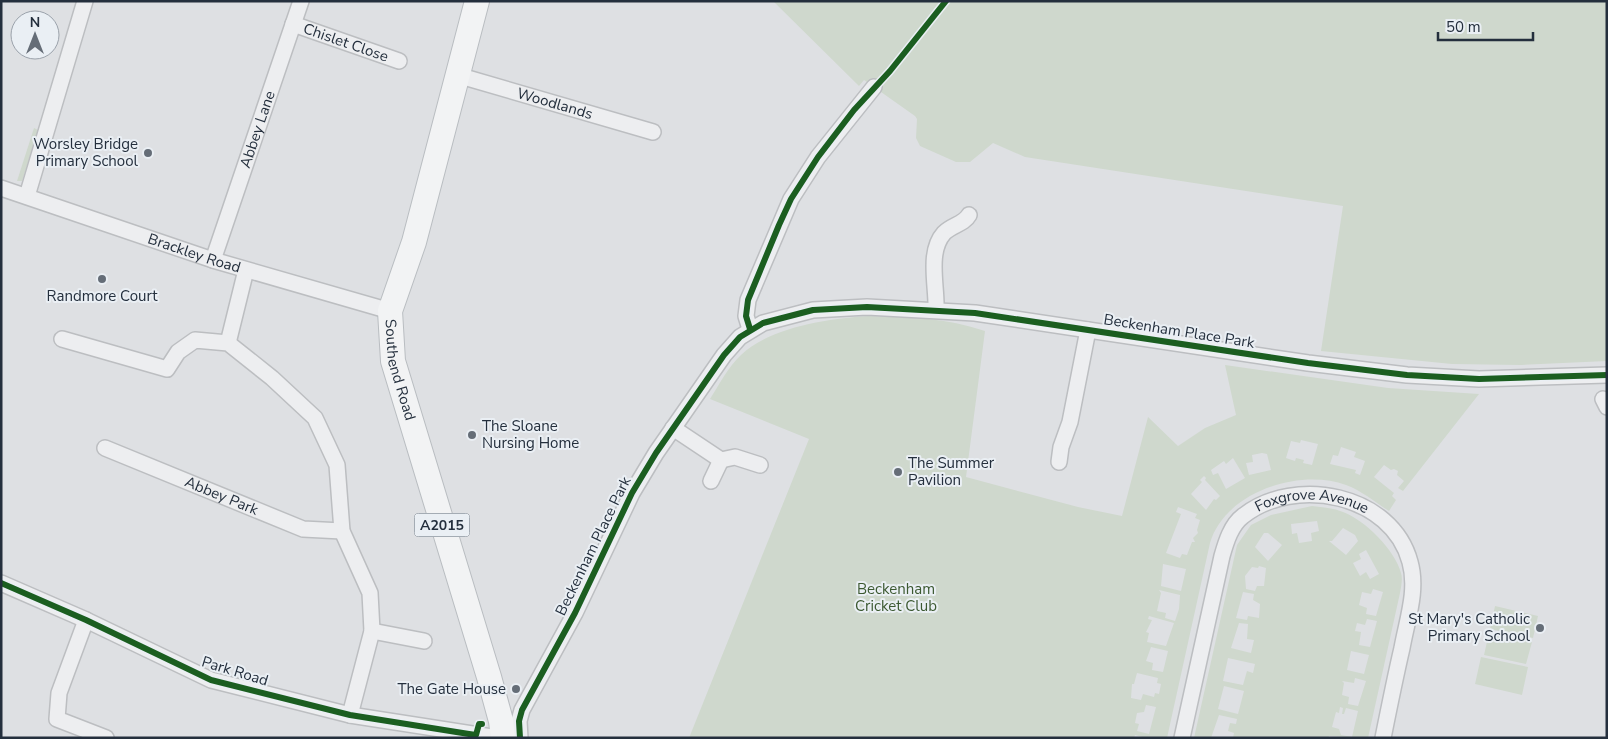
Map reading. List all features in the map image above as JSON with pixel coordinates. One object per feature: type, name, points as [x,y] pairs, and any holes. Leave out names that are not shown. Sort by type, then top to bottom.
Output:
[{"type":"main road","name":"Southend Road","points":[[477,1],[414,242],[390,311],[393,361],[489,676],[504,738]]},
{"type":"street","points":[[27,196],[85,1]]},
{"type":"street","name":"Abbey Lane","points":[[213,260],[301,1]]},
{"type":"street","name":"Chislet Close","points":[[293,24],[399,61]]},
{"type":"street","name":"Woodlands","points":[[457,75],[653,132]]},
{"type":"street","points":[[750,330],[746,316],[748,300],[792,199],[818,157],[874,88]]},
{"type":"street","name":"Brackley Road","points":[[1,188],[213,260],[390,311]]},
{"type":"street","points":[[936,309],[935,249],[945,231],[966,220],[969,215]]},
{"type":"street","points":[[228,343],[246,270]]},
{"type":"street","name":"Beckenham Place Park","points":[[520,738],[519,721],[522,710],[574,613],[625,506],[673,428],[724,355],[750,330],[791,315],[824,309],[857,307],[936,309],[974,313],[1308,363],[1406,375],[1479,379],[1607,375]]},
{"type":"street","points":[[1059,462],[1061,447],[1070,422],[1088,330]]},
{"type":"street","points":[[62,339],[167,369],[178,352],[196,340],[228,343],[272,378],[315,418],[337,465],[342,531],[370,593],[372,631],[350,715]]},
{"type":"street","points":[[673,428],[722,460],[735,457],[760,465]]},
{"type":"street","name":"Abbey Park","points":[[105,448],[303,529],[342,531]]},
{"type":"street","points":[[711,481],[722,460]]},
{"type":"street","name":"Foxgrove Avenue","points":[[1182,738],[1222,556],[1230,533],[1242,516],[1268,501],[1301,493],[1329,494],[1367,508],[1393,530],[1405,546],[1411,563],[1413,594],[1383,738]]},
{"type":"street","name":"Park Road","points":[[1,584],[86,620],[211,680],[350,715],[498,738]]},
{"type":"street","points":[[86,620],[59,692],[57,719],[106,738]]},
{"type":"street","points":[[372,631],[424,642]]},
{"type":"green space","points":[[773,1],[1607,1],[1607,361],[1521,365],[1452,364],[1321,351],[1343,206],[1025,157],[993,143],[970,162],[956,162],[920,146],[916,138],[917,119],[915,116],[864,80],[859,86]]},
{"type":"green space","points":[[34,128],[38,130],[23,178],[22,181],[17,181]]},
{"type":"green space","name":"Beckenham Cricket Club","points":[[869,316],[928,319],[956,323],[985,331],[966,477],[1078,507],[1122,516],[1148,417],[1178,446],[1205,428],[1236,415],[1225,365],[1388,388],[1479,394],[1403,491],[1398,488],[1404,481],[1397,475],[1398,471],[1394,469],[1391,470],[1384,465],[1374,477],[1394,493],[1392,496],[1396,500],[1389,511],[1352,487],[1327,481],[1307,480],[1286,482],[1266,488],[1247,498],[1231,510],[1218,525],[1210,543],[1167,738],[1146,738],[1135,735],[1134,738],[689,738],[809,439],[710,399],[724,376],[741,355],[753,345],[768,337],[819,322]],"holes":[[[1301,440],[1318,444],[1312,465],[1303,463],[1304,460],[1296,458],[1295,461],[1286,458],[1291,441],[1300,443]],[[1341,447],[1356,452],[1354,457],[1365,461],[1360,475],[1355,473],[1356,470],[1330,464],[1333,455],[1338,456]],[[1267,454],[1271,470],[1249,475],[1246,463],[1253,462],[1252,455]],[[1233,458],[1245,478],[1226,489],[1218,473],[1213,475],[1211,470],[1224,461],[1226,464]],[[1204,476],[1205,480],[1220,496],[1216,500],[1214,499],[1206,510],[1191,494],[1202,482],[1200,480]],[[1178,507],[1197,514],[1195,518],[1200,520],[1198,533],[1193,538],[1195,542],[1192,542],[1187,555],[1182,554],[1180,558],[1166,553],[1181,514],[1176,512]],[[1163,564],[1186,569],[1181,591],[1161,586]],[[1159,590],[1180,595],[1179,609],[1175,621],[1165,618],[1166,613],[1157,611],[1161,593]],[[1149,616],[1174,623],[1166,646],[1147,642],[1149,633],[1146,632],[1152,620],[1148,619]],[[1151,647],[1168,651],[1163,672],[1152,670],[1153,663],[1146,661]],[[1137,673],[1158,678],[1157,683],[1161,684],[1159,694],[1155,693],[1154,697],[1143,694],[1141,700],[1131,698],[1132,684],[1134,684]],[[1146,705],[1156,707],[1149,734],[1137,731],[1139,724],[1135,723],[1137,713],[1144,712]]]},
{"type":"green space","points":[[1312,506],[1343,512],[1352,516],[1378,537],[1398,564],[1402,575],[1401,588],[1368,738],[1329,736],[1328,738],[1233,738],[1234,733],[1228,731],[1230,723],[1236,724],[1237,719],[1219,715],[1211,738],[1194,738],[1237,545],[1251,525],[1271,515]],"holes":[[[1317,521],[1319,531],[1311,533],[1312,541],[1299,543],[1297,533],[1292,534],[1291,524]],[[1343,528],[1355,535],[1358,541],[1346,555],[1329,541],[1332,541]],[[1264,533],[1268,533],[1282,545],[1268,561],[1255,547]],[[1366,550],[1379,574],[1370,579],[1366,572],[1360,576],[1353,563],[1361,559],[1359,554]],[[1252,567],[1266,568],[1264,586],[1257,586],[1255,591],[1246,589],[1245,576]],[[1373,589],[1383,592],[1376,616],[1366,614],[1367,608],[1359,605],[1362,592],[1371,594]],[[1243,592],[1254,594],[1253,600],[1260,604],[1259,618],[1248,616],[1247,620],[1236,618]],[[1367,619],[1377,621],[1370,647],[1359,645],[1361,632],[1355,631],[1357,623],[1365,625]],[[1239,623],[1248,624],[1247,639],[1254,640],[1251,653],[1231,648]],[[1351,651],[1369,655],[1364,674],[1347,670]],[[1228,658],[1255,664],[1253,673],[1247,671],[1243,685],[1223,681]],[[1355,678],[1366,681],[1358,706],[1348,704],[1349,697],[1342,695],[1344,683],[1342,681],[1354,683]],[[1224,686],[1244,691],[1238,714],[1218,709]],[[1340,707],[1343,708],[1342,714],[1344,714],[1346,708],[1358,711],[1352,737],[1341,735],[1339,729],[1332,727],[1336,712],[1339,713]]]},
{"type":"green space","points":[[1495,606],[1538,616],[1533,638],[1490,629]]},
{"type":"green space","points":[[1489,633],[1532,642],[1526,664],[1484,655]]},
{"type":"green space","points":[[1481,657],[1528,667],[1522,695],[1475,684]]},
{"type":"cycle path","points":[[750,329],[746,316],[748,300],[791,199],[818,157],[854,110],[890,71],[946,1]]},
{"type":"cycle path","points":[[520,738],[519,721],[522,710],[575,613],[632,493],[656,453],[724,355],[740,337],[763,323],[813,310],[867,307],[975,313],[1308,363],[1407,375],[1479,379],[1607,375]]},
{"type":"cycle path","points":[[1,583],[86,620],[211,680],[350,715],[476,735],[479,724],[482,724]]},
{"type":"place","name":"Worsley Bridge Primary School","points":[[148,153]]},
{"type":"place","name":"Randmore Court","points":[[102,279]]},
{"type":"place","name":"The Sloane Nursing Home","points":[[472,435]]},
{"type":"place","name":"The Summer Pavilion","points":[[898,472]]},
{"type":"place","name":"St Mary's Catholic Primary School","points":[[1540,628]]},
{"type":"place","name":"The Gate House","points":[[516,689]]}]
